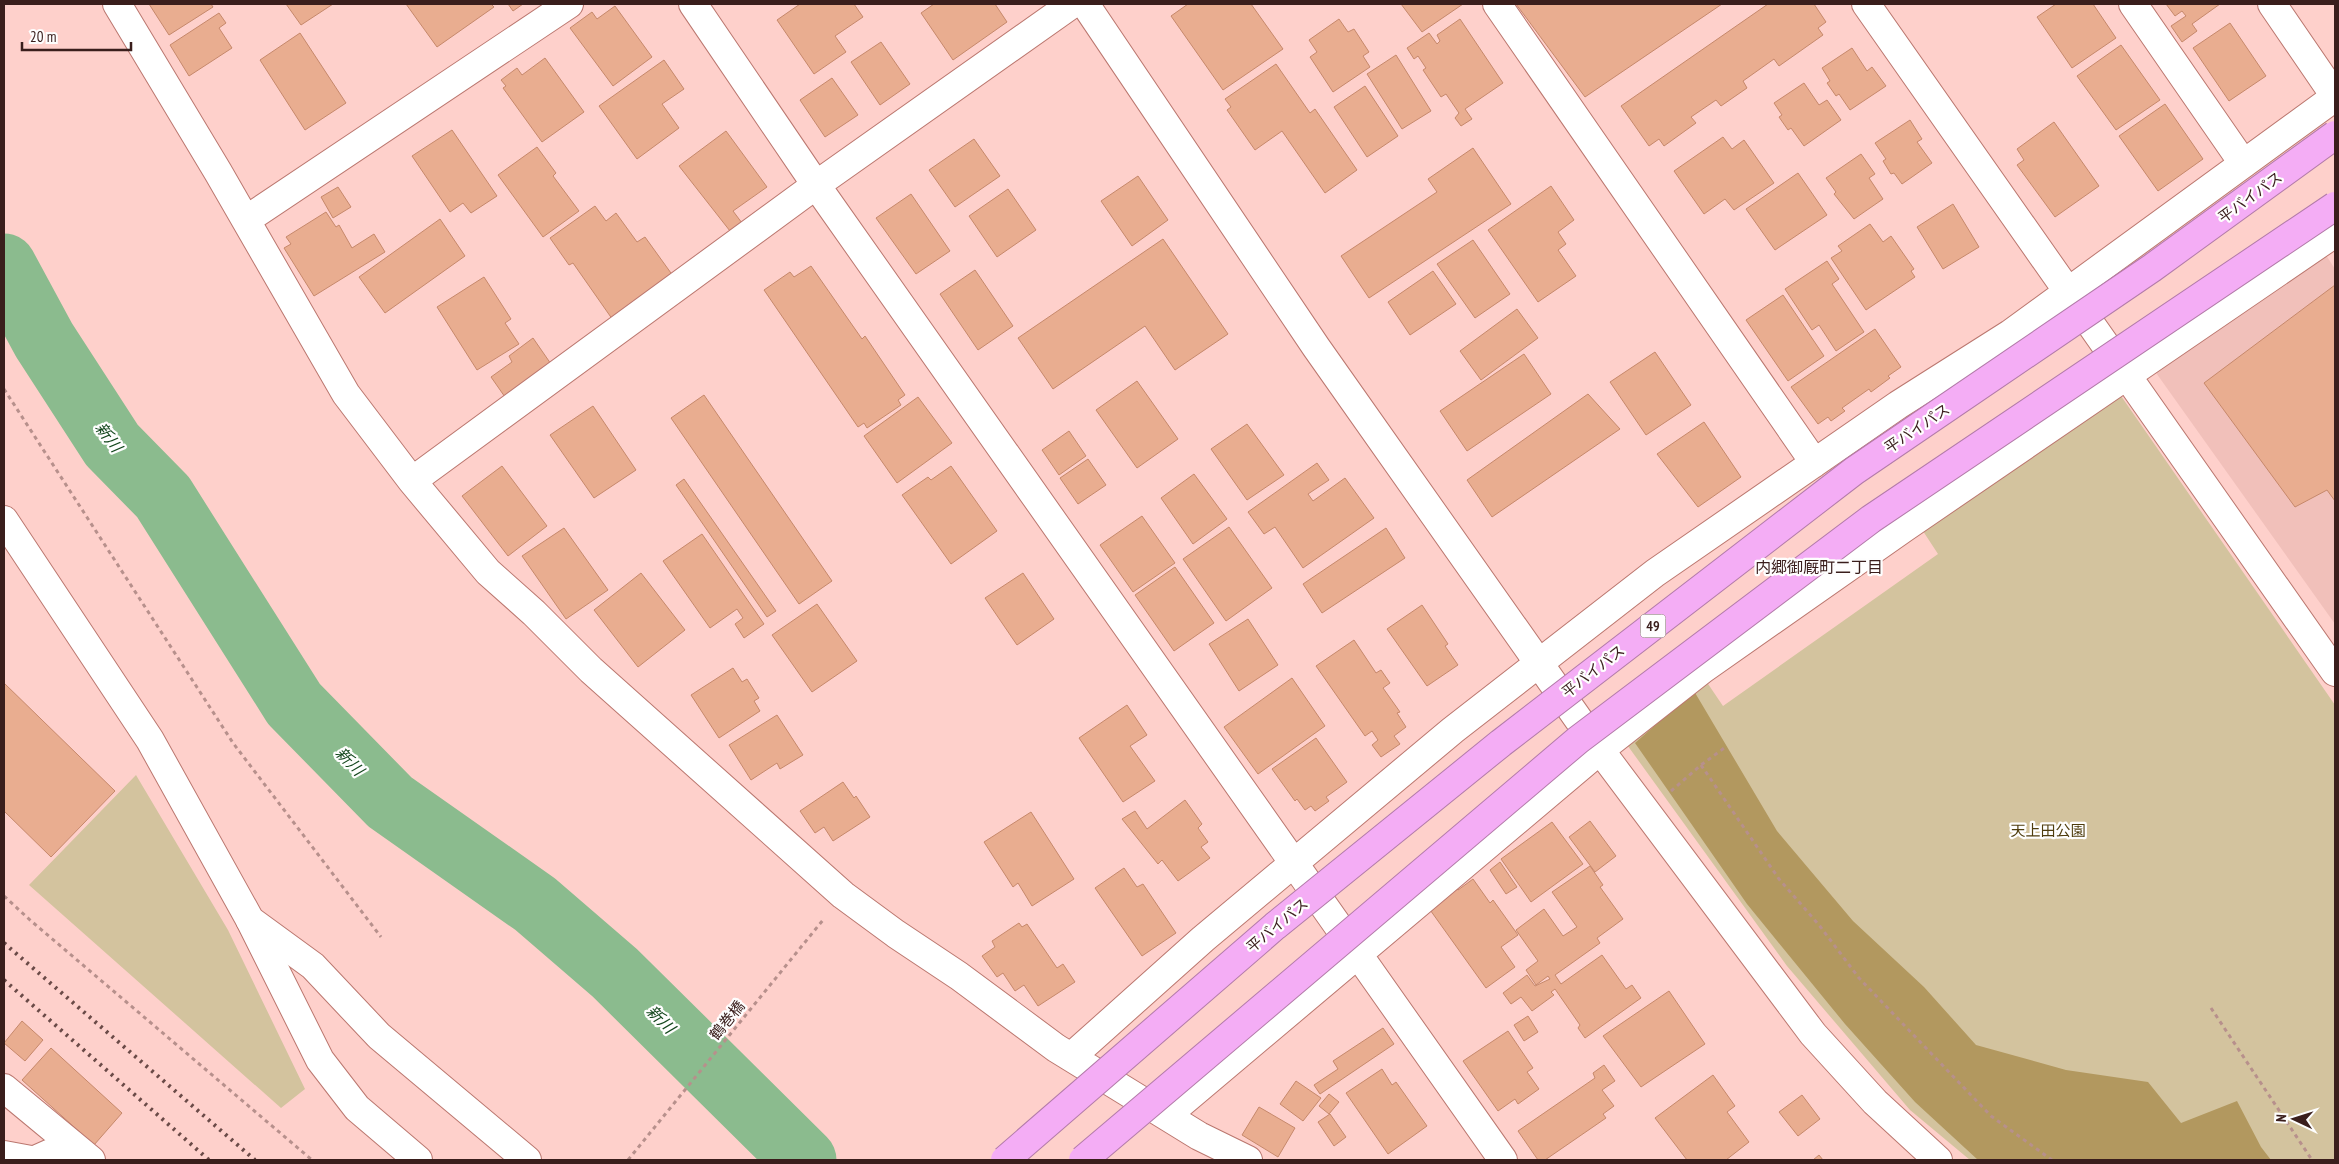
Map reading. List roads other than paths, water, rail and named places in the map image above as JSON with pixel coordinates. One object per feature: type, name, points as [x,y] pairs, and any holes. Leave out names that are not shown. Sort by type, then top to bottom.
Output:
[{"type":"highway","name":"平バイパス","points":[[1005,1160],[1275,926],[1501,742],[1854,471],[2152,268],[2335,135]]},
{"type":"highway","points":[[1083,1160],[1602,722],[1871,519],[2335,206]]},
{"type":"street","points":[[117,4],[246,220],[346,394],[412,481],[488,572],[534,613],[591,670],[843,895],[1071,1057],[1199,1136],[1248,1160]]},
{"type":"street","points":[[246,220],[569,4]]},
{"type":"street","points":[[693,4],[816,184],[1503,1160]]},
{"type":"street","points":[[412,481],[816,184],[1072,4]]},
{"type":"street","points":[[1085,4],[1316,347],[1538,664],[1646,813],[1813,1034],[1875,1102],[1938,1160]]},
{"type":"street","points":[[1497,4],[1807,452],[1813,464]]},
{"type":"street","points":[[1866,4],[2069,290],[2335,672]]},
{"type":"street","points":[[2133,4],[2243,163]]},
{"type":"street","points":[[1071,1057],[1203,939],[1453,730],[1655,573],[1898,405],[2010,334],[2335,97],[2272,4]]},
{"type":"street","points":[[1167,1115],[1600,750],[1703,669],[2335,233]]},
{"type":"street","points":[[4,520],[150,740],[250,920],[320,1060],[357,1108],[418,1160]]},
{"type":"street","points":[[250,920],[313,966],[379,1036],[527,1160]]},
{"type":"street","points":[[4,1088],[81,1152]]},
{"type":"street","points":[[36,1160],[81,1152]]},
{"type":"street","points":[[4,1155],[31,1160]]},
{"type":"waterway","name":"新川","points":[[4,266],[44,340],[112,445],[163,497],[294,704],[390,802],[535,904],[615,973],[804,1160]]},
{"type":"railway","points":[[4,943],[255,1160]]},
{"type":"railway","points":[[4,980],[209,1160]]},
{"type":"district","name":"内郷御厩町二丁目","points":[[1819,567]]},
{"type":"park label","name":"天上田公園","points":[[2048,830]]}]
